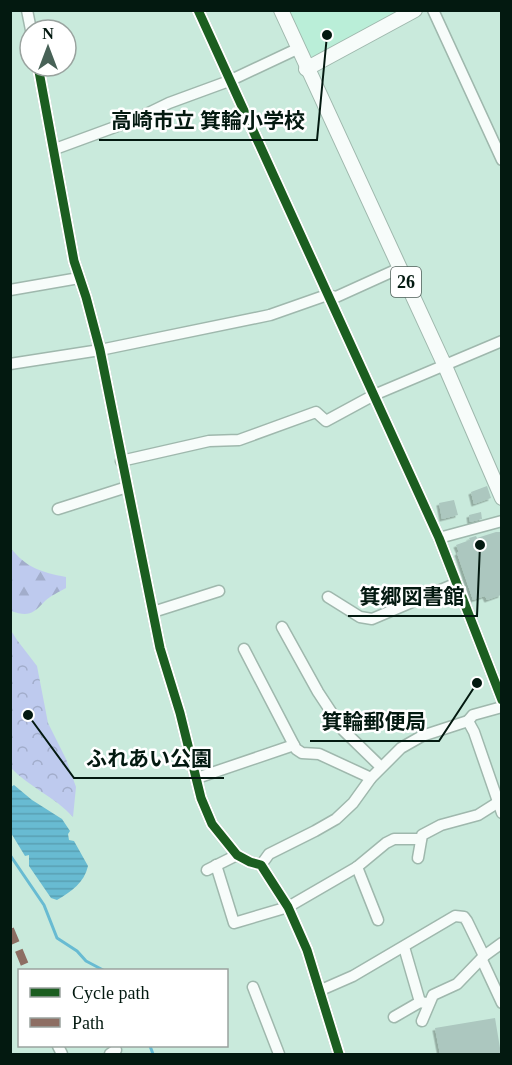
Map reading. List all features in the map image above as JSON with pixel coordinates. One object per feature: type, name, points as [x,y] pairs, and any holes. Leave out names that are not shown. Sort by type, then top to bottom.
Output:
[{"type":"main road","points":[[281,10],[306,69],[415,10]]},
{"type":"main road","name":"26","points":[[306,69],[445,366],[501,498]]},
{"type":"street","points":[[198,10],[439,538],[501,700]]},
{"type":"street","points":[[433,10],[501,160]]},
{"type":"street","points":[[55,149],[230,81],[297,49]]},
{"type":"street","points":[[40,78],[74,261],[87,297],[100,350],[160,648],[207,813],[216,830],[237,855],[261,865],[288,907],[321,990],[339,1054]]},
{"type":"street","points":[[10,364],[100,350],[270,315],[327,295],[336,297],[400,268]]},
{"type":"street","points":[[10,290],[79,278]]},
{"type":"street","points":[[121,461],[209,441],[238,440],[316,412],[326,421],[374,396],[501,341]]},
{"type":"street","points":[[58,509],[127,487]]},
{"type":"street","points":[[439,538],[501,521]]},
{"type":"street","points":[[328,597],[360,617],[372,619],[457,583]]},
{"type":"street","points":[[153,612],[219,591]]},
{"type":"street","points":[[282,627],[318,692],[343,730],[381,767]]},
{"type":"street","points":[[244,649],[294,746],[302,753],[319,754],[371,778]]},
{"type":"street","points":[[261,865],[268,854],[336,819],[353,803],[381,767],[401,748],[422,736],[468,721],[473,715],[501,706]]},
{"type":"street","points":[[418,858],[422,835],[432,829],[499,808],[474,732],[468,721]]},
{"type":"street","points":[[198,778],[294,746]]},
{"type":"street","points":[[237,855],[212,867],[234,923],[288,907],[357,867],[394,839],[420,839]]},
{"type":"street","points":[[357,867],[378,920]]},
{"type":"street","points":[[321,990],[353,976],[455,916],[460,916],[467,921],[501,1003]]},
{"type":"street","points":[[394,1017],[457,984],[501,943]]},
{"type":"street","points":[[404,947],[424,1003],[422,1021]]},
{"type":"street","points":[[253,987],[279,1054]]},
{"type":"shaded area","points":[[287,11],[401,11],[309,60]]},
{"type":"shaded area","points":[[14,785],[32,800],[62,819],[70,831],[69,840],[74,841],[88,866],[77,886],[57,900],[51,898],[29,866],[29,855],[25,856],[11,833],[11,787]]},
{"type":"green space","points":[[10,547],[22,560],[35,568],[66,577],[66,588],[49,597],[30,613],[22,614],[11,611]]},
{"type":"green space","points":[[10,629],[37,666],[48,723],[66,759],[76,787],[73,817],[11,768]]},
{"type":"building","points":[[487,486],[491,498],[474,504],[471,492]]},
{"type":"building","points":[[454,500],[458,515],[442,519],[439,503]]},
{"type":"building","points":[[481,512],[482,519],[470,522],[469,515]]},
{"type":"building","points":[[501,532],[501,595],[487,600],[485,596],[473,600],[456,545],[470,540],[469,538]]},
{"type":"building","points":[[495,1018],[501,1054],[440,1054],[435,1028]]},
{"type":"waterway","points":[[10,855],[44,905],[57,938],[77,951],[86,961],[101,969]]},
{"type":"waterway","points":[[150,1047],[153,1054]]},
{"type":"marked path","points":[[10,929],[27,969]]},
{"type":"cycle path","points":[[198,10],[439,538],[502,700]]},
{"type":"cycle path","points":[[40,78],[74,261],[100,350],[160,648],[180,713],[201,798],[212,824],[237,855],[261,865],[288,907],[307,950],[339,1054]]},
{"type":"place","name":"高崎市立 箕輪小学校","points":[[327,35]]},
{"type":"place","name":"箕郷図書館","points":[[480,545]]},
{"type":"place","name":"箕輪郵便局","points":[[477,683]]},
{"type":"place","name":"ふれあい公園","points":[[28,715]]}]
